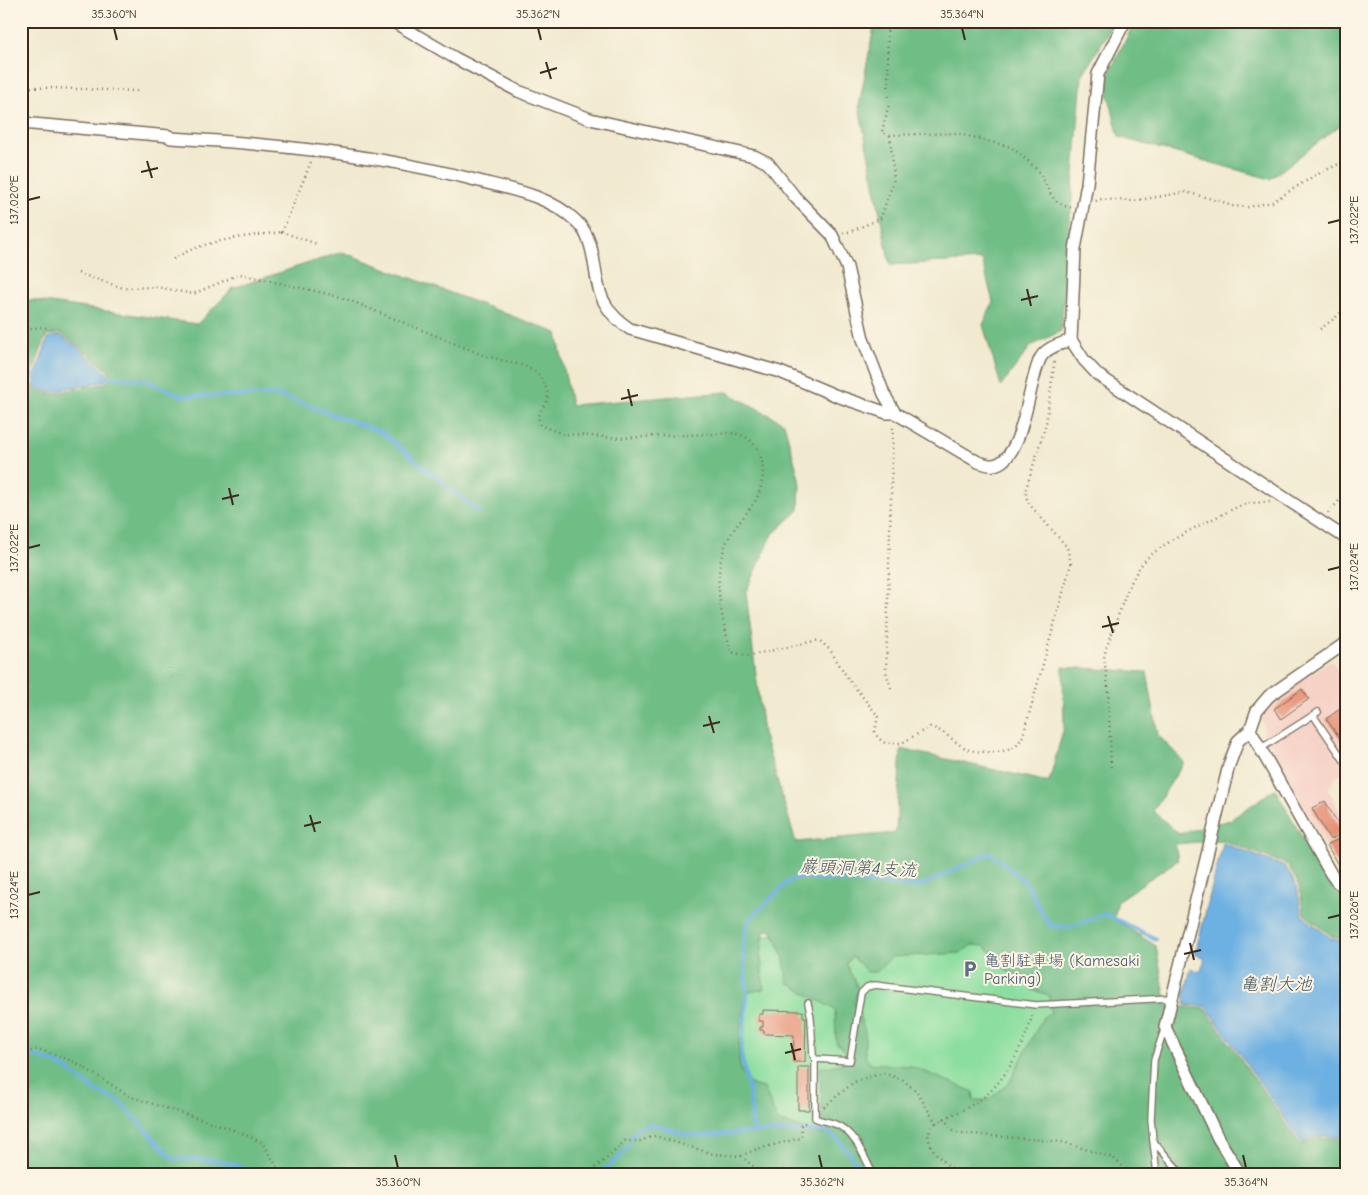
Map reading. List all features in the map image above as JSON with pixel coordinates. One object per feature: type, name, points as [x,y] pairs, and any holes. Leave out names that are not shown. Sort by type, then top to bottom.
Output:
[{"type":"street","points":[[392,21],[455,58],[518,91],[581,115],[754,156],[768,163],[795,196],[832,235],[847,267],[863,339],[884,394],[895,413],[978,462],[990,466],[999,464],[1009,456],[1026,415],[1041,357],[1048,350],[1071,340]]},
{"type":"street","points":[[1125,21],[1098,74],[1083,207],[1076,249],[1071,340],[1084,360],[1098,375],[1347,539]]},
{"type":"street","points":[[21,123],[169,136],[171,138],[228,141],[376,158],[448,172],[524,193],[562,208],[578,222],[591,244],[605,304],[616,319],[630,328],[780,372],[837,396],[887,413],[895,413]]},
{"type":"street","points":[[1240,1174],[1218,1138],[1164,1027],[1229,765],[1238,741],[1250,730],[1257,710],[1269,696],[1347,642]]},
{"type":"street","points":[[1250,730],[1331,874],[1337,882],[1347,889]]},
{"type":"lane","points":[[1260,749],[1316,713],[1347,764]]},
{"type":"lane","points":[[815,1060],[850,1061],[861,993],[867,987],[875,985],[1036,1005],[1171,998]]},
{"type":"lane","points":[[808,1003],[815,1060],[815,1118],[845,1130],[860,1149],[873,1174]]},
{"type":"lane","points":[[1157,1174],[1151,1119],[1154,1060],[1164,1027]]},
{"type":"lane","points":[[1153,1141],[1182,1174]]},
{"type":"path","points":[[21,28],[24,21]]},
{"type":"path","points":[[887,21],[889,104],[882,132],[890,134],[956,133],[1011,146],[1040,173],[1051,195],[1064,206],[1083,207],[1099,199],[1133,201],[1186,192],[1231,206],[1248,207],[1272,202],[1314,176],[1347,160]]},
{"type":"path","points":[[21,87],[138,91]]},
{"type":"path","points":[[832,235],[852,231],[881,218],[894,179],[890,134]]},
{"type":"path","points":[[282,232],[316,151]]},
{"type":"path","points":[[173,259],[190,250],[225,240],[282,232],[317,244]]},
{"type":"path","points":[[78,273],[122,288],[157,287],[193,294],[240,274],[341,296],[483,355],[524,366],[536,372],[548,393],[547,401],[538,415],[540,425],[563,434],[619,438],[733,433],[746,437],[755,445],[760,454],[764,476],[756,500],[739,521],[725,546],[718,576],[722,618],[731,652],[747,656],[819,640],[830,650],[849,680],[878,716],[875,732],[878,738],[885,743],[902,743],[930,727],[940,730],[968,750],[978,752],[1000,752],[1011,749],[1016,746],[1023,736],[1070,564],[1067,547],[1030,505],[1026,497],[1026,490],[1046,424],[1057,346]]},
{"type":"path","points":[[1320,329],[1347,306]]},
{"type":"path","points":[[21,332],[39,326],[47,328]]},
{"type":"path","points":[[891,688],[886,672],[893,422],[895,413]]},
{"type":"path","points":[[1320,522],[1347,492]]},
{"type":"path","points":[[1110,767],[1108,686],[1104,658],[1132,580],[1141,565],[1146,558],[1161,547],[1237,507],[1250,503],[1285,499]]},
{"type":"path","points":[[960,1174],[949,1167],[933,1149],[929,1134],[932,1127],[944,1118],[978,1101],[996,1087],[1007,1073],[1031,1024],[1036,1005]]},
{"type":"path","points":[[21,1054],[38,1049],[75,1062],[131,1097],[246,1135],[263,1143],[281,1174]]},
{"type":"path","points":[[815,1115],[854,1082],[883,1073],[903,1080],[916,1091],[936,1123]]},
{"type":"path","points":[[944,1118],[950,1129],[960,1133],[1063,1142],[1113,1158],[1132,1174]]},
{"type":"path","points":[[586,1174],[625,1141],[640,1141],[655,1136],[713,1154],[741,1156],[757,1149],[801,1138],[801,1127]]},
{"type":"path","points":[[741,1156],[762,1174]]},
{"type":"shaded area","points":[[1331,660],[1347,683],[1347,777],[1338,775],[1328,789],[1347,825],[1347,878],[1344,880],[1265,736],[1260,712],[1273,699]]},
{"type":"green space","points":[[875,21],[1115,21],[1082,76],[1061,331],[1031,346],[1001,386],[983,325],[993,302],[982,260],[890,265],[859,106]]},
{"type":"green space","points":[[1135,21],[1347,21],[1347,120],[1270,179],[1119,137],[1105,81]]},
{"type":"green space","points":[[342,252],[557,333],[571,405],[727,392],[784,423],[800,482],[799,510],[773,534],[746,592],[763,733],[796,842],[896,833],[901,749],[1049,782],[1064,727],[1063,667],[1147,672],[1158,735],[1184,762],[1153,811],[1179,834],[1230,820],[1275,789],[1327,882],[1339,894],[1347,896],[1347,940],[1333,937],[1304,914],[1299,886],[1288,865],[1222,840],[1175,844],[1178,860],[1118,900],[1114,919],[1156,946],[1167,1006],[1205,1008],[1301,1145],[1318,1138],[1347,1140],[1347,1174],[21,1174],[21,302],[30,300],[197,324],[233,288]],"holes":[[[60,333],[80,347],[109,372],[110,377],[106,383],[48,394],[32,388],[32,377],[46,336]],[[772,930],[783,955],[788,983],[835,1010],[836,1043],[845,1051],[845,1063],[820,1068],[823,1135],[778,1121],[764,1088],[752,1085],[745,1078],[741,1068],[739,1042],[746,993],[764,989],[761,957],[764,931]],[[972,945],[984,946],[997,957],[1006,971],[1026,978],[1032,990],[1049,995],[1051,1013],[1043,1017],[1009,1083],[988,1100],[973,1100],[974,1092],[911,1066],[870,1063],[865,1056],[865,1031],[855,1004],[858,988],[846,964],[852,956],[867,972],[877,972],[891,957],[961,953]]]},
{"type":"green space","points":[[801,927],[1085,945],[1070,1164],[736,1145],[714,1003],[761,937]]},
{"type":"water","points":[[60,335],[79,348],[107,373],[108,376],[105,381],[61,391],[48,392],[34,387],[35,376],[48,338]]},
{"type":"water","name":"亀割大池","points":[[1223,843],[1286,867],[1297,887],[1302,915],[1332,939],[1347,942],[1347,1138],[1318,1136],[1302,1143],[1206,1006],[1185,1005],[1184,996],[1191,968],[1200,972],[1205,959],[1195,954]]},
{"type":"building","points":[[1302,689],[1309,699],[1281,719],[1274,709]]},
{"type":"building","points":[[1347,704],[1347,748],[1326,719]]},
{"type":"building","points":[[1325,801],[1343,833],[1330,840],[1312,808]]},
{"type":"building","points":[[1344,836],[1347,840],[1347,874],[1344,876],[1327,845]]},
{"type":"building","points":[[763,1010],[803,1011],[803,1017],[806,1017],[805,1062],[793,1062],[794,1035],[764,1034],[764,1030],[760,1030],[760,1027],[763,1027],[763,1021],[759,1021],[759,1014],[763,1014]]},
{"type":"building","points":[[798,1067],[809,1067],[809,1110],[798,1110]]},
{"type":"waterway","points":[[21,375],[39,376]]},
{"type":"waterway","points":[[103,376],[144,380],[182,396],[279,395],[381,432],[480,513]]},
{"type":"waterway","name":"巌頭洞第4支流","points":[[630,1138],[637,1130],[651,1125],[690,1135],[753,1132],[750,1097],[741,1053],[747,997],[743,945],[748,921],[788,882],[799,877],[919,887],[990,853],[1026,882],[1040,910],[1051,926],[1070,927],[1105,914],[1156,939]]},
{"type":"waterway","points":[[21,1053],[48,1060],[65,1068],[96,1091],[120,1102],[173,1159],[214,1160],[234,1165],[252,1174]]},
{"type":"waterway","points":[[753,1132],[823,1131],[841,1143],[864,1174]]},
{"type":"waterway","name":"巌頭洞第4支流","points":[[599,1174],[621,1156],[629,1146]]},
{"type":"place","name":"亀割駐車場 (Kamesaki Parking)","points":[[970,969]]}]
